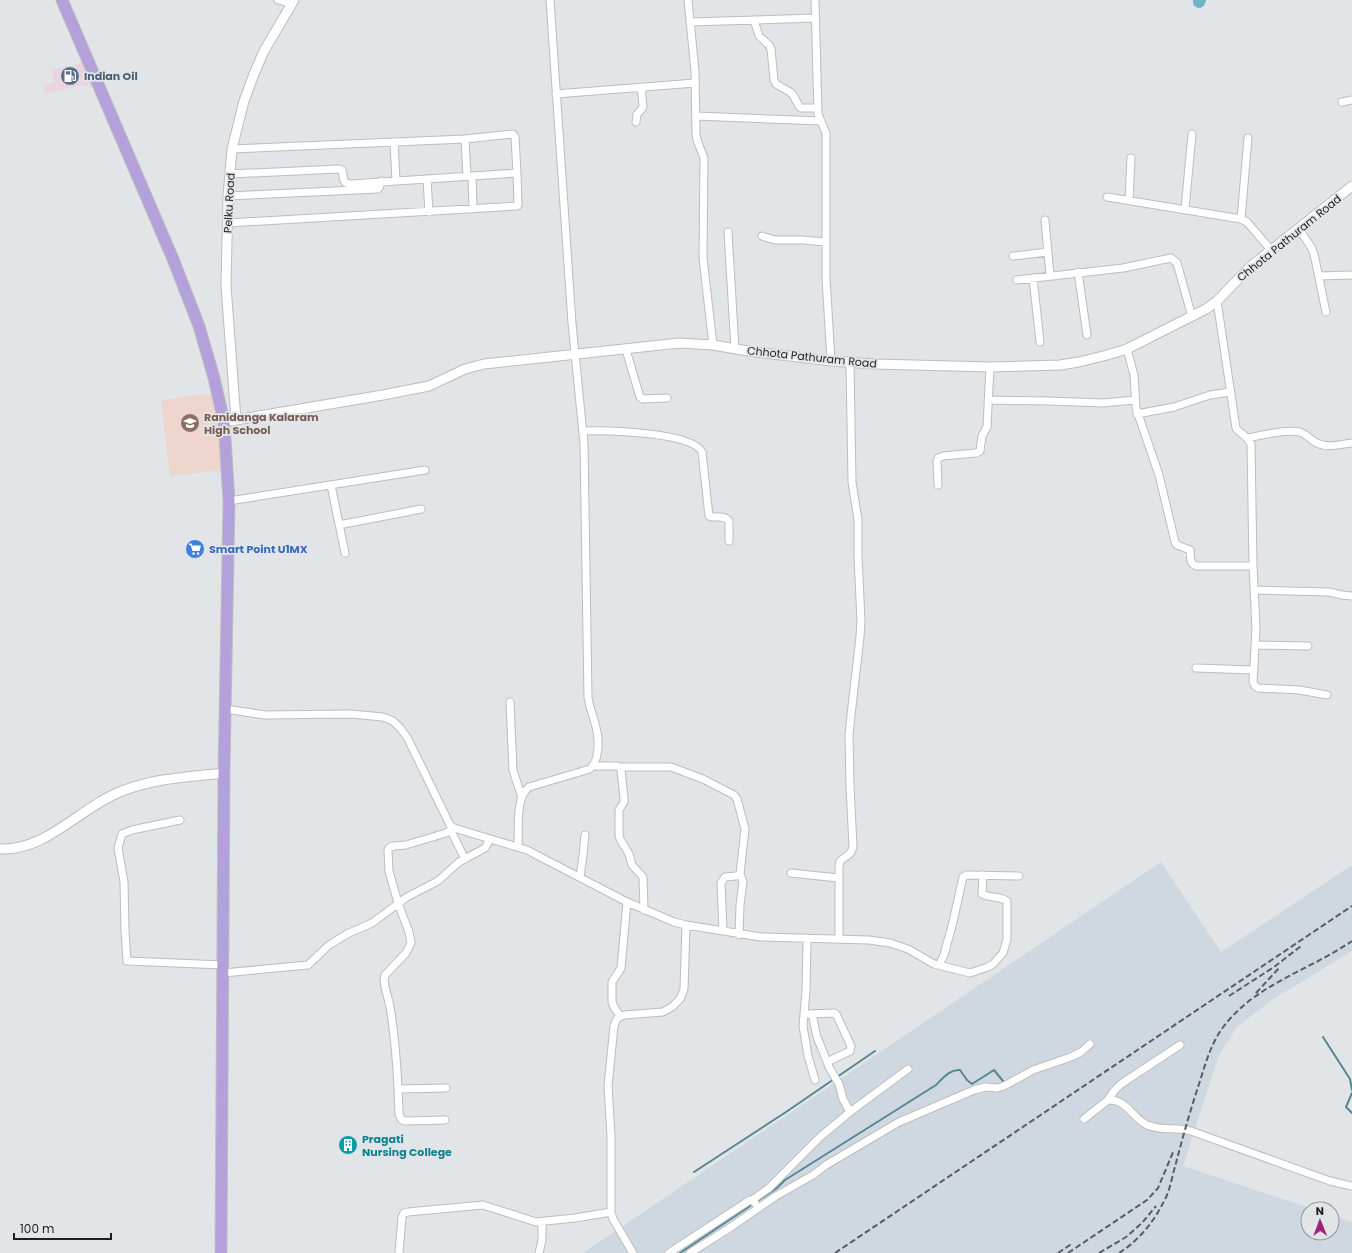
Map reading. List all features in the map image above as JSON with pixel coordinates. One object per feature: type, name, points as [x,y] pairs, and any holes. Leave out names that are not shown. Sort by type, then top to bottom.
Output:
[{"type":"highway","points":[[62,0],[199,326],[214,378],[224,422],[229,501],[224,773],[220,1253]]},
{"type":"street","points":[[278,0],[293,2]]},
{"type":"street","points":[[550,0],[572,322],[583,431],[588,698],[598,739],[596,762],[593,766]]},
{"type":"street","points":[[688,0],[695,83],[697,140],[704,158],[703,258],[713,345]]},
{"type":"street","points":[[815,0],[818,114],[826,133],[826,242],[831,361]]},
{"type":"street","name":"Pelku Road","points":[[236,420],[226,286],[228,196],[232,149],[244,101],[254,74],[264,51],[293,2]]},
{"type":"street","points":[[690,22],[816,18]]},
{"type":"street","points":[[754,20],[759,36],[769,45],[771,49],[774,80],[776,84],[793,95],[798,106],[801,108],[818,108]]},
{"type":"street","points":[[556,94],[695,83]]},
{"type":"street","points":[[636,122],[637,114],[643,106],[641,87]]},
{"type":"street","points":[[1342,102],[1352,100]]},
{"type":"street","points":[[696,116],[821,121]]},
{"type":"street","points":[[228,223],[517,206],[515,137],[513,134],[394,142],[232,149]]},
{"type":"street","points":[[1185,209],[1192,134]]},
{"type":"street","points":[[465,138],[473,209]]},
{"type":"street","points":[[1241,219],[1248,138]]},
{"type":"street","points":[[394,142],[396,181]]},
{"type":"street","points":[[1129,200],[1131,158]]},
{"type":"street","points":[[230,174],[338,169],[342,170],[346,184],[517,173]]},
{"type":"street","points":[[427,179],[429,212]]},
{"type":"street","points":[[228,196],[377,189],[380,188],[381,182]]},
{"type":"street","name":"Chhota Pathuram Road","points":[[224,422],[424,387],[437,383],[465,369],[484,364],[626,350],[679,343],[713,345],[831,361],[850,362],[990,366],[1060,365],[1079,362],[1127,349],[1192,317],[1217,301],[1240,276],[1352,186]]},
{"type":"street","points":[[1107,196],[1241,219],[1247,222],[1271,250]]},
{"type":"street","points":[[1045,220],[1050,276]]},
{"type":"street","points":[[1299,229],[1311,247],[1319,276],[1326,312]]},
{"type":"street","points":[[728,232],[735,349]]},
{"type":"street","points":[[762,236],[775,240],[826,242]]},
{"type":"street","points":[[1013,256],[1048,252]]},
{"type":"street","points":[[1017,280],[1137,266],[1168,258],[1173,259],[1177,263],[1192,317]]},
{"type":"street","points":[[1078,272],[1087,335]]},
{"type":"street","points":[[1319,276],[1352,275]]},
{"type":"street","points":[[1033,278],[1040,342]]},
{"type":"street","points":[[1217,301],[1230,392],[1236,428],[1239,433],[1248,438],[1294,431],[1304,434],[1320,444],[1327,446],[1352,443]]},
{"type":"street","points":[[1127,349],[1134,375],[1137,414],[1159,475],[1175,542],[1177,545],[1190,550],[1191,562],[1196,566],[1253,566]]},
{"type":"street","points":[[626,350],[640,397],[643,399],[667,398]]},
{"type":"street","points":[[839,938],[838,878],[840,861],[850,854],[853,846],[849,735],[860,637],[858,520],[852,474],[850,362]]},
{"type":"street","points":[[938,485],[938,458],[944,456],[976,454],[980,451],[982,436],[988,427],[990,366]]},
{"type":"street","points":[[1137,414],[1174,407],[1210,395],[1230,392]]},
{"type":"street","points":[[988,400],[1103,403],[1135,400]]},
{"type":"street","points":[[583,431],[609,430],[665,436],[695,444],[699,447],[702,452],[709,516],[727,519],[729,541]]},
{"type":"street","points":[[1248,438],[1250,444],[1256,629],[1253,670],[1254,686],[1258,688],[1299,690],[1327,695]]},
{"type":"street","points":[[229,501],[425,470]]},
{"type":"street","points":[[332,485],[345,553]]},
{"type":"street","points":[[339,525],[421,509]]},
{"type":"street","points":[[1254,590],[1329,592],[1352,596]]},
{"type":"street","points":[[1256,645],[1308,646]]},
{"type":"street","points":[[1196,668],[1253,670]]},
{"type":"street","points":[[510,702],[513,770],[521,795],[518,846]]},
{"type":"street","points":[[225,709],[266,715],[351,714],[383,716],[393,721],[408,739],[447,822],[453,830],[465,859]]},
{"type":"street","points":[[521,795],[524,790],[529,787],[593,766],[671,767],[703,779],[734,795],[737,799],[745,829],[740,874],[743,882],[740,905],[739,935]]},
{"type":"street","points":[[620,767],[624,802],[619,810],[619,834],[620,839],[629,854],[632,865],[643,877],[644,910]]},
{"type":"street","points":[[0,849],[29,846],[101,801],[121,791],[136,786],[179,778],[224,773]]},
{"type":"street","points":[[180,820],[132,830],[122,834],[118,848],[124,882],[127,962],[223,969],[308,965],[329,945],[347,934],[372,923],[407,896],[438,881],[465,859],[485,848],[490,839]]},
{"type":"street","points":[[445,1120],[404,1121],[401,1119],[399,1114],[391,1010],[384,980],[385,975],[406,953],[411,943],[409,932],[398,903],[389,871],[388,850],[390,847],[406,845],[453,830],[518,846],[627,902],[674,922],[739,935],[761,937],[839,938],[890,943],[908,949],[939,965],[965,973],[974,973],[993,964],[1003,953],[1007,938],[1007,901],[982,894],[983,875]]},
{"type":"street","points":[[580,877],[585,835]]},
{"type":"street","points":[[791,873],[838,878]]},
{"type":"street","points":[[723,931],[721,883],[725,877],[740,874]]},
{"type":"street","points":[[939,965],[944,955],[953,922],[963,877],[967,875],[1019,876]]},
{"type":"street","points":[[620,1016],[614,1008],[612,1002],[612,982],[621,968],[627,902]]},
{"type":"street","points":[[633,1253],[613,1219],[611,1212],[609,1076],[614,1026],[615,1021],[620,1016],[664,1012],[680,999],[684,989],[686,925]]},
{"type":"street","points":[[807,938],[808,1014],[827,1062],[850,1112]]},
{"type":"street","points":[[808,1014],[831,1012],[836,1014],[851,1046],[850,1051],[827,1062]]},
{"type":"street","points":[[808,1014],[803,1026],[808,1056],[815,1080]]},
{"type":"street","points":[[754,1203],[813,1175],[826,1165],[899,1122],[974,1090],[985,1087],[997,1088],[1004,1086],[1033,1070],[1071,1057],[1081,1052],[1090,1044]]},
{"type":"street","points":[[1084,1119],[1108,1100],[1121,1084],[1180,1045]]},
{"type":"street","points":[[690,1253],[728,1229],[820,1137],[850,1112],[908,1069]]},
{"type":"street","points":[[398,1089],[446,1088]]},
{"type":"street","points":[[1108,1100],[1114,1100],[1125,1105],[1136,1118],[1147,1125],[1162,1129],[1191,1131],[1330,1181],[1352,1186]]},
{"type":"street","points":[[669,1253],[748,1200],[754,1203]]},
{"type":"street","points":[[399,1253],[402,1217],[404,1213],[408,1212],[483,1205],[531,1221],[542,1222],[611,1212]]},
{"type":"street","points":[[539,1253],[542,1237],[542,1222]]},
{"type":"shaded area","name":"Indian Oil","points":[[82,60],[92,88],[84,85],[45,94],[43,85],[54,82],[51,70],[79,64]]},
{"type":"shaded area","name":"Ranidanga Kalaram High School","points":[[213,394],[222,470],[170,476],[161,400]]},
{"type":"shaded area","points":[[1161,862],[1221,952],[1352,865],[1352,951],[1272,1000],[1237,1027],[1219,1055],[1183,1166],[1300,1205],[1300,1241],[1340,1241],[1340,1218],[1352,1222],[1352,1253],[583,1253]]},
{"type":"waterway","points":[[1323,1037],[1350,1079],[1352,1090]]},
{"type":"waterway","points":[[694,1172],[786,1112],[875,1051]]},
{"type":"waterway","points":[[756,1202],[777,1188],[785,1180],[936,1085],[950,1072],[960,1070],[972,1084],[994,1070],[1003,1081]]},
{"type":"waterway","points":[[1352,1093],[1346,1107],[1352,1113]]},
{"type":"waterway","points":[[680,1253],[753,1204]]},
{"type":"railway","points":[[835,1253],[1352,906]]},
{"type":"railway","points":[[1119,1253],[1144,1231],[1155,1218],[1165,1199],[1171,1184],[1190,1112],[1212,1046],[1219,1032],[1237,1011],[1267,988],[1352,941]]},
{"type":"railway","points":[[1229,996],[1274,967],[1301,946]]},
{"type":"railway","points":[[1256,993],[1279,968]]},
{"type":"railway","points":[[1068,1253],[1147,1200],[1158,1188],[1174,1150]]},
{"type":"railway","points":[[1099,1253],[1126,1237],[1142,1223],[1156,1206]]},
{"type":"railway","points":[[1058,1253],[1073,1243]]},
{"type":"place","name":"Indian Oil","points":[[70,76]]},
{"type":"place","name":"Ranidanga Kalaram High School","points":[[190,423]]},
{"type":"place","name":"Smart Point U1MX","points":[[195,549]]},
{"type":"place","name":"Pragati Nursing College","points":[[348,1145]]}]
